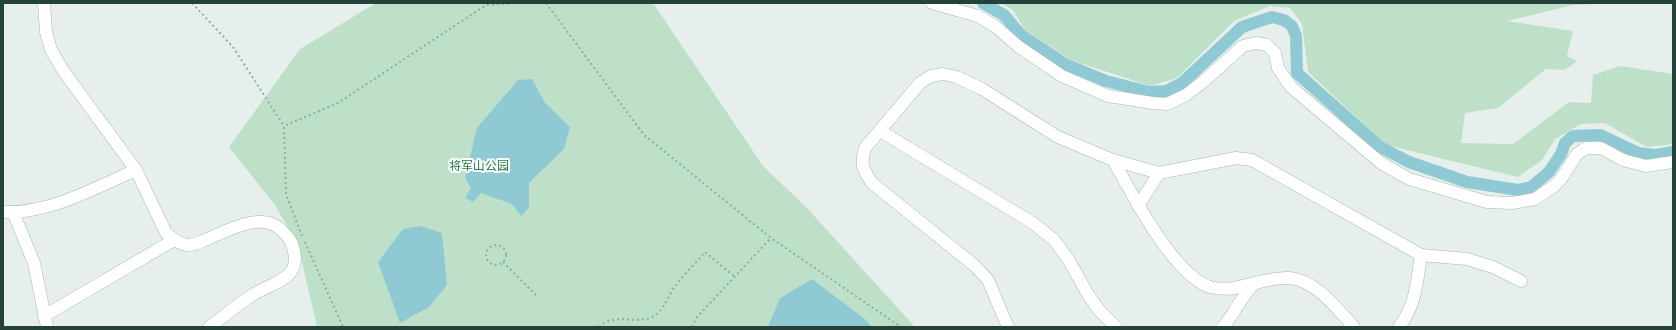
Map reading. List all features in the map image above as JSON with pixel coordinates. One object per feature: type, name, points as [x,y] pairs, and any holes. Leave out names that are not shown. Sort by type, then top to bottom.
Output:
[{"type":"street","points":[[44,3],[46,32],[51,50],[64,72],[136,170],[166,233],[174,240],[187,245],[198,243],[253,222],[265,221],[278,226],[290,239],[296,255],[293,270],[281,282],[252,295],[209,327]]},
{"type":"street","points":[[932,3],[978,16],[995,26],[1019,47],[1062,76],[1108,96],[1153,103],[1167,104],[1186,95],[1243,46],[1256,42],[1267,45],[1275,54],[1278,68],[1291,88],[1381,163],[1409,179],[1487,202],[1512,203],[1535,199],[1557,183],[1577,154],[1586,148],[1601,148],[1623,160],[1646,166],[1673,162]]},
{"type":"street","points":[[1008,327],[988,280],[872,183],[864,171],[862,158],[865,148],[920,83],[931,76],[943,74],[957,77],[982,90],[1058,137],[1113,160],[1159,173],[1236,158],[1252,160],[1421,256],[1467,260],[1493,268],[1521,281]]},
{"type":"street","points":[[880,131],[1033,223],[1054,240],[1068,259],[1092,301],[1116,327]]},
{"type":"street","points":[[1113,160],[1138,206],[1176,260],[1192,276],[1208,286],[1227,290],[1274,278],[1291,278],[1307,283],[1326,298],[1354,327]]},
{"type":"street","points":[[136,170],[76,196],[41,209],[8,212],[34,263],[45,322],[174,240]]},
{"type":"street","points":[[1138,206],[1159,173]]},
{"type":"street","points":[[1399,327],[1406,318],[1412,304],[1421,256]]},
{"type":"street","points":[[1223,327],[1231,318],[1247,290],[1256,283]]},
{"type":"path","points":[[192,3],[233,46],[284,126],[286,194],[310,255],[343,327]]},
{"type":"path","points":[[284,126],[338,102],[486,5],[518,3]]},
{"type":"path","points":[[546,3],[644,135],[771,238],[901,327]]},
{"type":"path","points":[[692,327],[697,317],[771,238]]},
{"type":"path","points":[[494,246],[502,248],[506,257],[503,262],[497,265],[491,264],[487,258],[488,249],[494,246]]},
{"type":"path","points":[[599,327],[612,319],[641,320],[653,316],[664,305],[676,284],[705,252],[735,277]]},
{"type":"path","points":[[503,262],[537,296]]},
{"type":"green space","name":"将军山公园","points":[[376,3],[653,3],[763,166],[807,208],[915,327],[317,327],[298,245],[275,205],[229,147],[300,49]]},
{"type":"green space","points":[[1000,3],[1620,3],[1573,5],[1507,21],[1573,31],[1567,56],[1577,61],[1565,70],[1546,69],[1498,108],[1465,113],[1461,143],[1513,144],[1569,102],[1591,103],[1593,75],[1620,66],[1673,74],[1673,144],[1647,147],[1605,123],[1581,124],[1555,139],[1542,160],[1518,177],[1386,145],[1308,72],[1302,24],[1290,8],[1270,6],[1234,21],[1177,78],[1150,86],[1071,60],[1025,30],[1013,10]]},
{"type":"water","points":[[532,79],[545,103],[570,127],[564,149],[529,183],[529,208],[521,216],[512,204],[481,193],[473,202],[465,198],[471,188],[465,178],[477,128],[518,80]]},
{"type":"water","points":[[420,226],[442,233],[447,285],[429,307],[400,323],[378,262],[403,229]]},
{"type":"water","points":[[812,279],[866,320],[871,327],[768,327],[780,298]]},
{"type":"waterway","points":[[983,3],[1004,15],[1021,35],[1065,64],[1106,81],[1149,92],[1166,91],[1182,83],[1242,27],[1272,17],[1284,20],[1292,26],[1296,36],[1297,73],[1380,147],[1409,162],[1467,182],[1518,190],[1531,187],[1549,172],[1561,154],[1565,143],[1573,136],[1600,135],[1638,153],[1656,155],[1673,152]]}]
